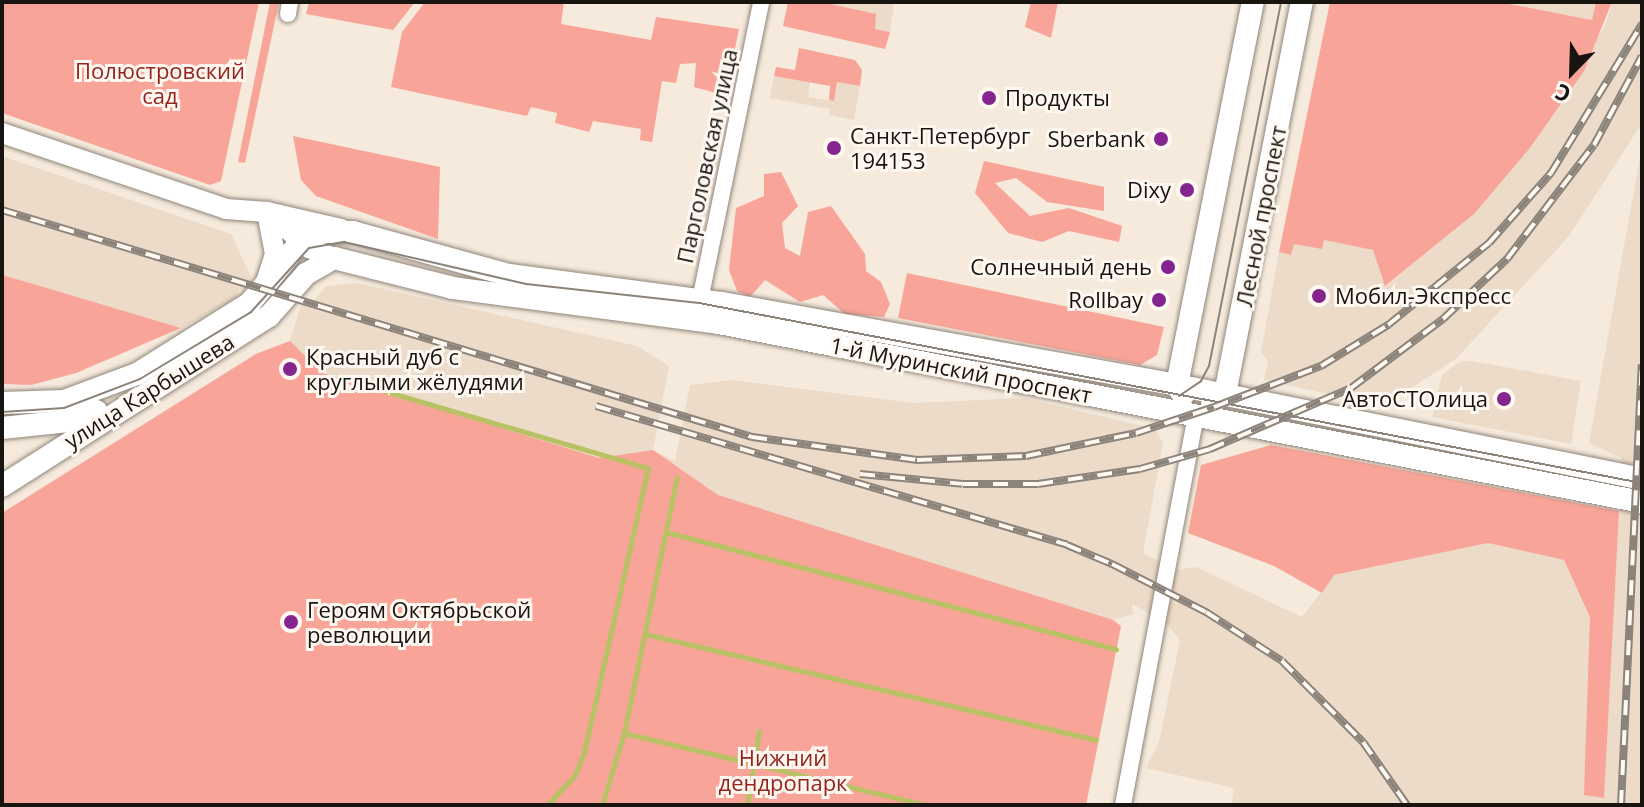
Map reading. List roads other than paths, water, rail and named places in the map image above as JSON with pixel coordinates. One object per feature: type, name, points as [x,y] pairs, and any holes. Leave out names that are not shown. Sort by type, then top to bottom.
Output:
[{"type":"main road","points":[[1225,394],[1196,415],[1177,385],[1253,2]]},
{"type":"main road","name":"Лесной проспект","points":[[1225,394],[1302,2]]},
{"type":"main road","name":"1-й Муринский проспект","points":[[301,241],[324,232],[353,232],[509,275],[698,309],[1177,385],[1642,479]]},
{"type":"main road","points":[[2,428],[69,421],[142,383],[250,303],[301,241]]},
{"type":"main road","name":"1-й Муринский проспект","points":[[334,258],[453,288],[698,309],[1196,415],[1642,502]]},
{"type":"main road","name":"улица Карбышева","points":[[2,486],[142,383],[269,316],[318,264],[334,258]]},
{"type":"main road","points":[[2,403],[64,401],[142,383]]},
{"type":"street","name":"Парголовская улица","points":[[698,309],[761,2]]},
{"type":"street","points":[[2,133],[226,209],[272,239]]},
{"type":"street","name":"1-й Муринский проспект","points":[[226,209],[267,212],[353,232]]},
{"type":"street","points":[[266,284],[275,254],[267,212]]},
{"type":"street","points":[[267,212],[301,241],[334,258]]},
{"type":"street","points":[[1123,805],[1196,415]]},
{"type":"waterway","points":[[364,385],[648,468],[584,753],[575,775],[547,805]]},
{"type":"waterway","points":[[602,805],[624,733],[677,477]]},
{"type":"waterway","points":[[666,532],[1116,649]]},
{"type":"waterway","points":[[645,634],[1096,740]]},
{"type":"waterway","points":[[747,805],[759,731]]},
{"type":"waterway","points":[[624,733],[927,805]]},
{"type":"tram line","points":[[1179,396],[1201,381],[1209,366],[1281,2]]},
{"type":"tram line","points":[[2,412],[64,408],[140,379],[251,312],[309,248],[344,242],[526,284],[699,303],[1642,483]]},
{"type":"railway","points":[[2,210],[752,437],[917,460],[1026,456],[1136,433],[1214,407],[1321,366],[1388,325],[1489,243],[1551,173],[1642,24]]},
{"type":"railway","points":[[860,474],[963,484],[1038,484],[1140,469],[1210,449],[1351,388],[1443,319],[1507,259],[1594,145],[1642,56]]},
{"type":"railway","points":[[1621,805],[1642,365]]},
{"type":"railway","points":[[596,406],[1067,545],[1112,564],[1206,612],[1282,661],[1363,742],[1407,805]]},
{"type":"place","name":"Продукты","points":[[989,98]]},
{"type":"place","name":"Sberbank","points":[[1161,139]]},
{"type":"place","name":"Санкт-Петербург 194153","points":[[834,148]]},
{"type":"place","name":"Dixy","points":[[1187,190]]},
{"type":"place","name":"Солнечный день","points":[[1168,267]]},
{"type":"place","name":"Мобил-Экспресс","points":[[1319,296]]},
{"type":"place","name":"Rollbay","points":[[1159,300]]},
{"type":"place","name":"Красный дуб с круглыми жёлудями","points":[[290,369]]},
{"type":"place","name":"АвтоСТОлица","points":[[1504,399]]},
{"type":"place","name":"Героям Октябрьской революции","points":[[291,622]]},
{"type":"park label","name":"Полюстровский сад","points":[[160,82]]},
{"type":"park label","name":"Нижний дендропарк","points":[[783,770]]}]
